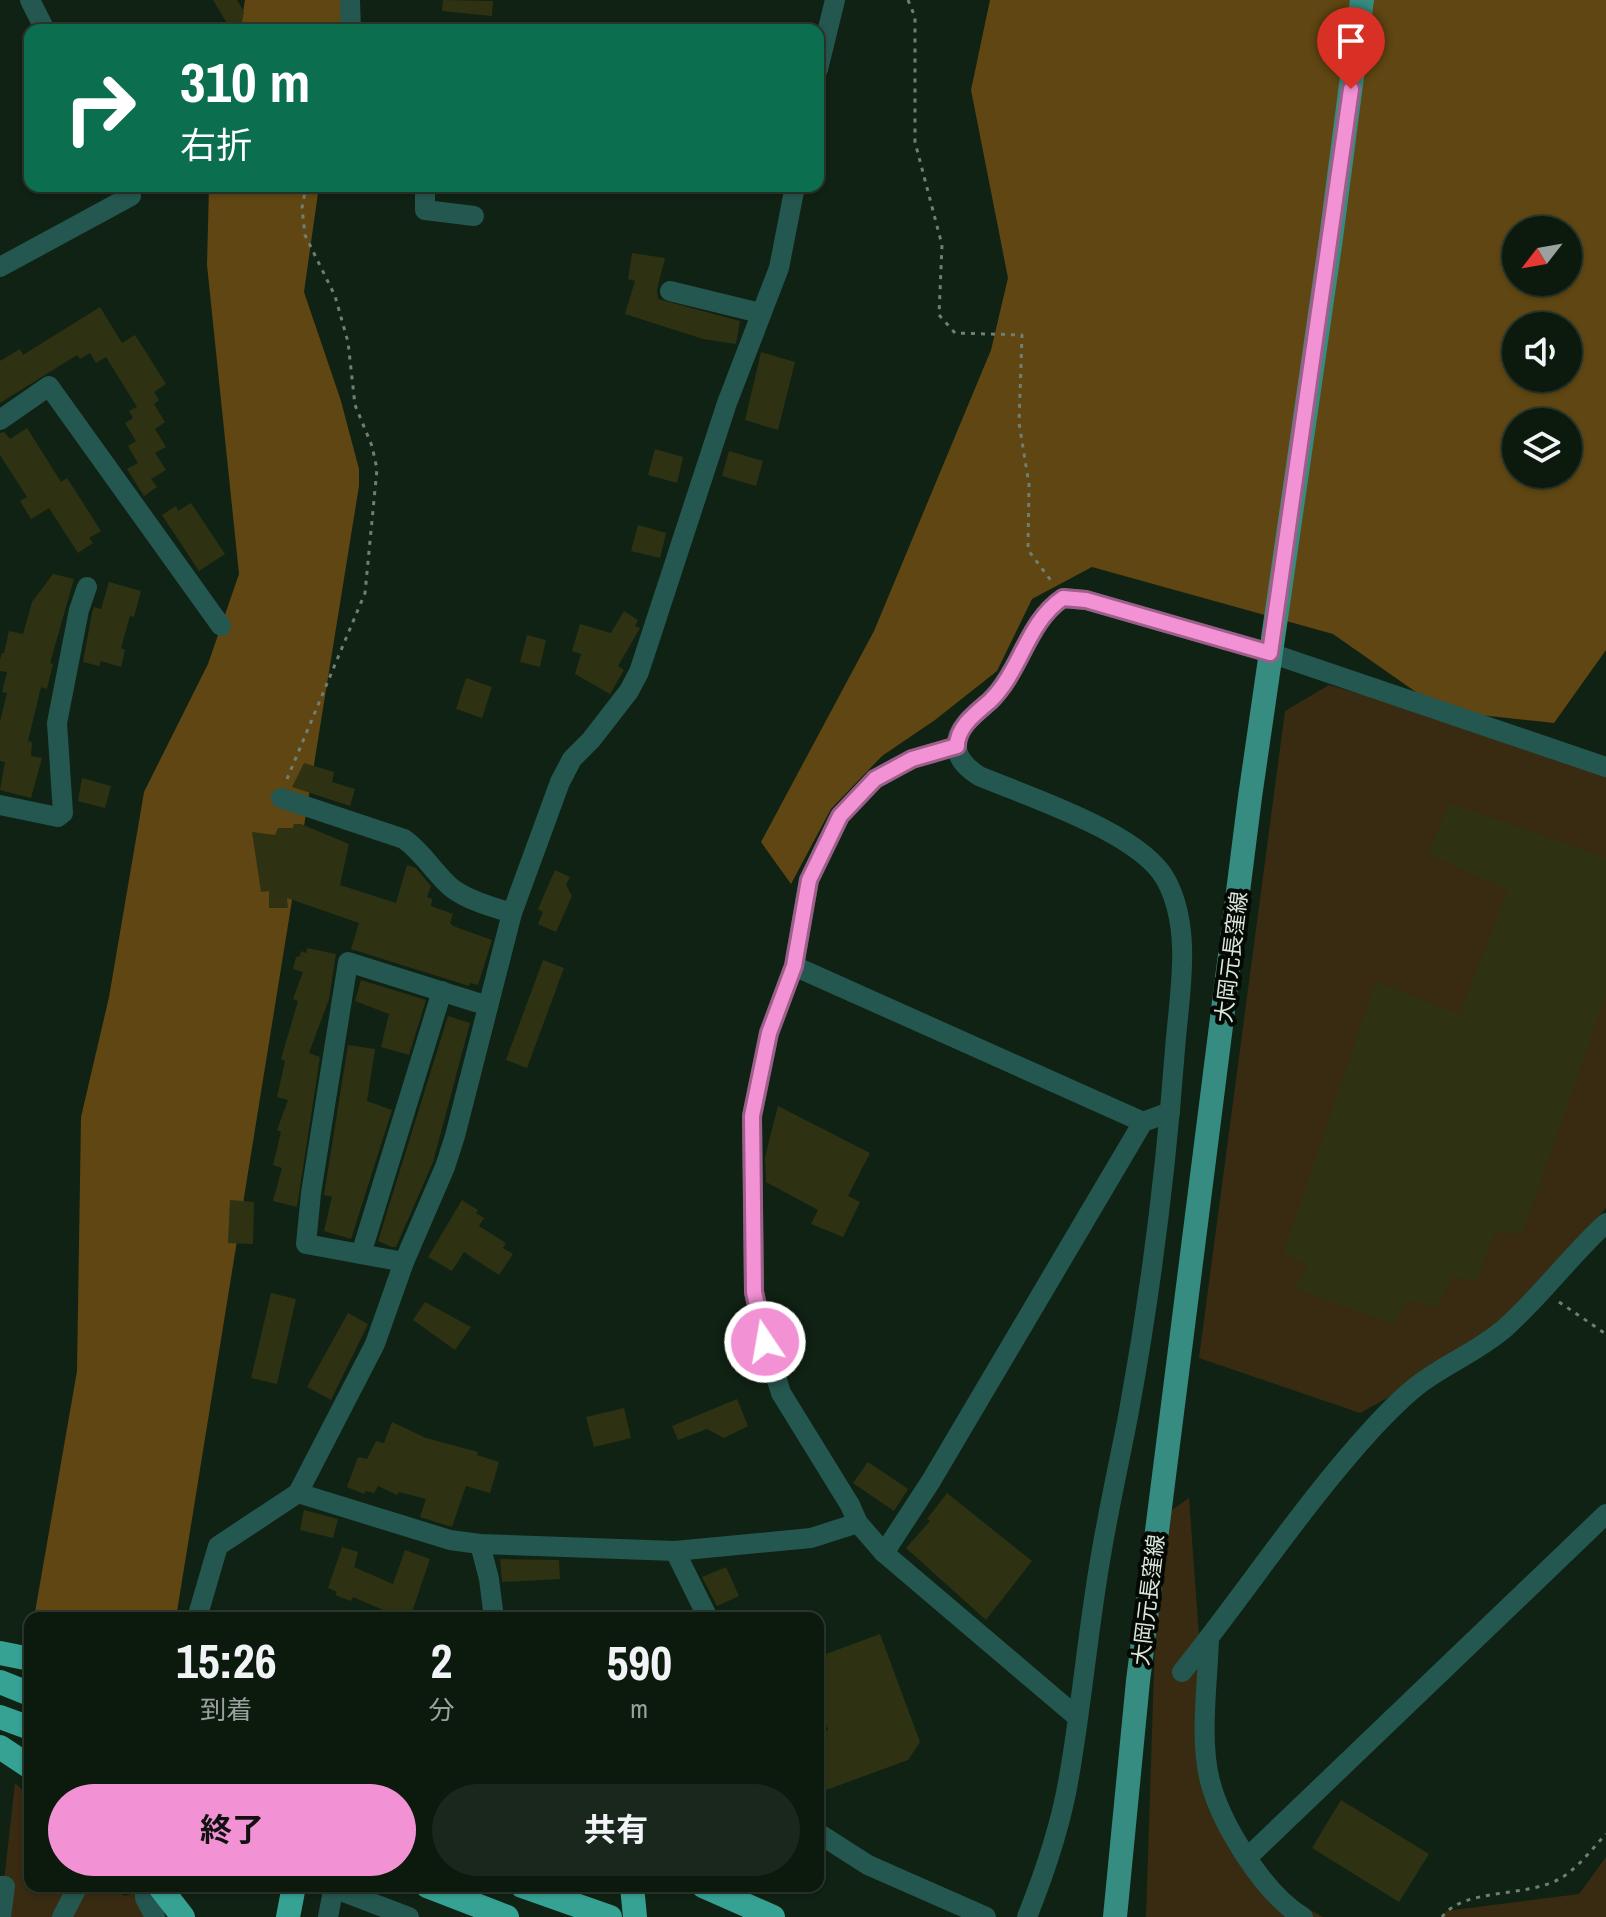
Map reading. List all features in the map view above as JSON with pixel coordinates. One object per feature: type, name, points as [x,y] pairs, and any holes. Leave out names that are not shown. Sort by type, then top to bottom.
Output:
[{"type":"highway","points":[[0,1653],[24,1658]]},
{"type":"highway","points":[[0,1682],[24,1692]]},
{"type":"highway","points":[[0,1717],[24,1726]]},
{"type":"highway","points":[[0,1747],[24,1763]]},
{"type":"highway","points":[[162,1892],[171,1914]]},
{"type":"highway","points":[[288,1917],[293,1892]]},
{"type":"highway","points":[[442,1892],[507,1917]]},
{"type":"highway","points":[[539,1892],[610,1917]]},
{"type":"highway","points":[[633,1892],[635,1917]]},
{"type":"highway","points":[[717,1892],[773,1917]]},
{"type":"main road","name":"大岡元長窪線","points":[[1115,1917],[1138,1681],[1270,653],[1331,238],[1362,0]]},
{"type":"street","points":[[30,0],[42,24]]},
{"type":"street","points":[[350,0],[351,24]]},
{"type":"street","points":[[824,45],[835,0]]},
{"type":"street","points":[[0,267],[131,196],[129,192]]},
{"type":"street","points":[[425,192],[425,210],[474,216]]},
{"type":"street","points":[[199,1612],[218,1546],[298,1493],[375,1344],[455,1136],[512,913],[566,770],[629,691],[639,672],[727,403],[779,268],[794,192]]},
{"type":"street","points":[[670,291],[760,313]]},
{"type":"street","points":[[0,420],[49,386],[221,626]]},
{"type":"street","points":[[0,805],[58,817],[63,813],[57,723],[79,610],[87,587]]},
{"type":"street","points":[[1027,1917],[1041,1882],[1069,1778],[1101,1555],[1129,1408],[1155,1244],[1170,1112],[1181,930],[1176,902],[1165,877],[1148,857],[1120,836],[979,776],[965,766],[957,739],[966,723],[996,694],[1013,671],[1041,617],[1063,598],[1086,600],[1270,653],[1606,767]]},
{"type":"street","points":[[957,746],[912,759],[875,779],[840,816],[809,880],[794,966],[769,1033],[752,1116],[754,1292],[781,1393],[858,1523],[884,1553],[1077,1717]]},
{"type":"street","points":[[281,798],[404,839],[420,851],[452,888],[486,905],[512,913]]},
{"type":"street","points":[[404,1262],[306,1244],[311,1193],[348,962],[488,1006]]},
{"type":"street","points":[[794,966],[1143,1122]]},
{"type":"street","points":[[361,1254],[442,991]]},
{"type":"street","points":[[884,1553],[931,1481],[1143,1122],[1170,1112]]},
{"type":"street","points":[[1182,1672],[1338,1469],[1376,1425],[1426,1378],[1477,1350],[1543,1291],[1583,1244],[1606,1223]]},
{"type":"street","points":[[298,1493],[450,1540],[480,1544],[675,1551],[811,1538],[858,1523]]},
{"type":"street","points":[[1248,1857],[1606,1514]]},
{"type":"street","points":[[480,1544],[493,1612]]},
{"type":"street","points":[[675,1551],[705,1612]]},
{"type":"street","points":[[1209,1638],[1206,1738],[1210,1780],[1222,1812],[1248,1857],[1269,1887],[1303,1917]]},
{"type":"street","points":[[824,1837],[868,1865],[986,1917]]},
{"type":"street","points":[[0,1886],[5,1886],[1,1917]]},
{"type":"street","points":[[62,1917],[75,1892]]},
{"type":"street","points":[[145,1892],[145,1898],[171,1914]]},
{"type":"street","points":[[328,1917],[333,1892]]},
{"type":"street","points":[[346,1892],[409,1917]]},
{"type":"path","points":[[908,0],[915,17],[915,142],[942,245],[939,315],[955,333],[1022,335],[1019,423],[1029,484],[1028,550],[1063,598]]},
{"type":"path","points":[[281,798],[365,593],[377,469],[372,446],[355,405],[348,342],[335,296],[305,235],[302,208],[305,192]]},
{"type":"path","points":[[1543,1291],[1606,1334]]},
{"type":"path","points":[[1442,1917],[1446,1911],[1468,1900],[1535,1888],[1559,1879],[1578,1865],[1606,1834]]},
{"type":"shaded area","points":[[245,0],[341,0],[341,24],[241,24]]},
{"type":"shaded area","points":[[990,0],[1606,0],[1606,650],[1554,723],[1443,711],[1333,634],[1092,567],[1032,599],[997,671],[935,720],[882,756],[831,809],[791,884],[761,842],[874,631],[991,350],[1008,278],[971,90]]},
{"type":"shaded area","points":[[209,192],[318,192],[304,292],[341,401],[359,469],[359,486],[177,1612],[35,1612],[77,1371],[81,1117],[109,997],[144,792],[208,664],[239,574],[207,265]]},
{"type":"shaded area","points":[[1329,685],[1552,749],[1606,775],[1606,1208],[1485,1344],[1360,1413],[1199,1358],[1285,711]]},
{"type":"shaded area","points":[[1189,1498],[1200,1649],[1204,1791],[1269,1887],[1323,1917],[1146,1917],[1159,1519]]},
{"type":"shaded area","points":[[15,1783],[24,1791],[24,1892],[123,1892],[123,1896],[146,1892],[162,1917],[0,1917]]},
{"type":"shaded area","points":[[1606,1857],[1606,1917],[1443,1917],[1446,1911],[1579,1894]]},
{"type":"building","points":[[213,0],[237,0],[244,12],[241,24],[227,24]]},
{"type":"building","points":[[443,0],[493,1],[492,16],[442,11]]},
{"type":"building","points":[[632,253],[665,258],[657,289],[658,299],[740,321],[736,344],[703,339],[625,314],[635,281],[628,279]]},
{"type":"building","points":[[100,307],[122,343],[135,335],[166,384],[154,392],[159,400],[154,404],[165,422],[155,429],[166,447],[155,453],[166,470],[151,479],[157,487],[144,496],[127,469],[138,463],[128,446],[136,441],[125,423],[133,418],[129,411],[137,407],[106,357],[96,363],[90,353],[80,359],[77,355],[0,403],[0,361],[20,349],[23,355]]},
{"type":"building","points":[[761,352],[795,362],[778,430],[745,420]]},
{"type":"building","points":[[27,428],[61,482],[67,478],[101,531],[89,538],[93,543],[78,553],[49,508],[31,519],[20,501],[27,497],[0,455],[0,433],[4,432],[10,439]]},
{"type":"building","points":[[655,449],[683,457],[677,483],[648,475]]},
{"type":"building","points":[[729,451],[763,461],[756,486],[722,476]]},
{"type":"building","points":[[191,503],[225,554],[199,571],[162,515],[176,506],[178,511]]},
{"type":"building","points":[[638,525],[666,533],[660,558],[631,551]]},
{"type":"building","points":[[53,574],[74,579],[50,663],[53,664],[47,689],[41,687],[28,741],[32,742],[31,756],[42,758],[31,798],[0,790],[5,762],[0,761],[0,722],[7,693],[2,692],[7,672],[0,671],[0,660],[9,631],[23,634],[32,602]]},
{"type":"building","points":[[109,582],[141,591],[121,648],[125,650],[121,667],[101,661],[99,666],[83,662],[92,613],[94,607],[101,609]]},
{"type":"building","points":[[624,611],[638,620],[635,626],[640,628],[618,666],[624,670],[610,694],[575,674],[581,654],[572,651],[580,624],[611,633]]},
{"type":"building","points":[[527,635],[546,640],[540,667],[520,662]]},
{"type":"building","points":[[466,678],[492,687],[482,718],[456,709]]},
{"type":"building","points":[[304,763],[334,772],[332,782],[355,789],[350,806],[292,787]]},
{"type":"building","points":[[82,778],[111,786],[105,808],[78,801]]},
{"type":"building","points":[[1449,803],[1606,858],[1606,995],[1522,1234],[1495,1231],[1476,1283],[1452,1276],[1438,1307],[1407,1301],[1394,1325],[1295,1288],[1308,1265],[1283,1254],[1376,982],[1460,1014],[1508,890],[1428,854]]},
{"type":"building","points":[[294,824],[349,844],[340,885],[396,903],[407,865],[416,868],[431,886],[427,897],[432,899],[431,906],[453,914],[450,923],[453,926],[492,940],[478,985],[470,983],[469,986],[351,949],[359,923],[287,898],[288,908],[269,908],[269,891],[261,892],[252,832],[275,835],[278,828],[293,828]]},
{"type":"building","points":[[555,870],[570,877],[566,885],[572,896],[556,932],[538,924],[543,912],[538,909]]},
{"type":"building","points":[[307,948],[336,954],[329,999],[309,1053],[320,1057],[297,1207],[273,1201],[282,1168],[273,1165],[281,1132],[277,1130],[288,1100],[277,1097],[285,1061],[281,1059],[298,1001],[293,999],[303,972],[293,969],[296,957],[300,956],[301,951],[306,953]]},
{"type":"building","points":[[543,960],[564,968],[527,1068],[506,1060]]},
{"type":"building","points":[[361,980],[426,1000],[409,1055],[381,1047],[389,1014],[355,1001]]},
{"type":"building","points":[[448,1016],[470,1023],[433,1162],[396,1247],[392,1247],[378,1241]]},
{"type":"building","points":[[348,1045],[375,1049],[367,1101],[392,1110],[351,1239],[324,1231],[332,1197],[324,1195]]},
{"type":"building","points":[[778,1106],[870,1153],[848,1196],[860,1202],[843,1237],[811,1224],[818,1210],[766,1182],[765,1157]]},
{"type":"building","points":[[230,1200],[254,1202],[253,1244],[228,1243]]},
{"type":"building","points":[[462,1200],[484,1218],[479,1226],[506,1243],[503,1248],[513,1254],[499,1275],[464,1252],[452,1271],[428,1257]]},
{"type":"building","points":[[271,1293],[296,1299],[277,1384],[251,1378]]},
{"type":"building","points":[[425,1302],[471,1327],[455,1350],[413,1320]]},
{"type":"building","points":[[348,1313],[368,1324],[331,1400],[307,1387]]},
{"type":"building","points":[[737,1399],[748,1426],[724,1438],[707,1429],[678,1440],[672,1426]]},
{"type":"building","points":[[624,1408],[631,1438],[594,1447],[586,1417]]},
{"type":"building","points":[[392,1422],[426,1438],[478,1452],[477,1455],[499,1462],[490,1493],[466,1486],[452,1527],[420,1517],[426,1499],[399,1492],[397,1495],[378,1486],[374,1493],[366,1491],[364,1494],[347,1487],[358,1457],[367,1459],[376,1441],[384,1443]]},
{"type":"building","points":[[868,1462],[908,1489],[894,1511],[853,1483]]},
{"type":"building","points":[[947,1493],[1032,1561],[986,1620],[906,1548],[930,1521],[927,1519]]},
{"type":"building","points":[[304,1510],[338,1519],[333,1538],[300,1530]]},
{"type":"building","points":[[342,1547],[358,1552],[354,1567],[393,1584],[405,1550],[430,1559],[412,1612],[382,1612],[353,1597],[351,1601],[335,1595],[337,1592],[328,1588]]},
{"type":"building","points":[[500,1559],[559,1560],[560,1579],[502,1582]]},
{"type":"building","points":[[726,1567],[739,1596],[717,1606],[702,1577]]},
{"type":"building","points":[[880,1634],[920,1742],[908,1760],[824,1791],[824,1731],[828,1730],[824,1719],[824,1655]]},
{"type":"building","points":[[1341,1800],[1429,1854],[1399,1902],[1312,1848]]},
{"type":"route","points":[[765,1342],[754,1292],[752,1116],[769,1033],[794,966],[809,880],[840,816],[875,779],[912,759],[957,746],[957,739],[966,723],[996,694],[1013,671],[1041,617],[1063,598],[1086,600],[1270,653],[1351,89]]}]
